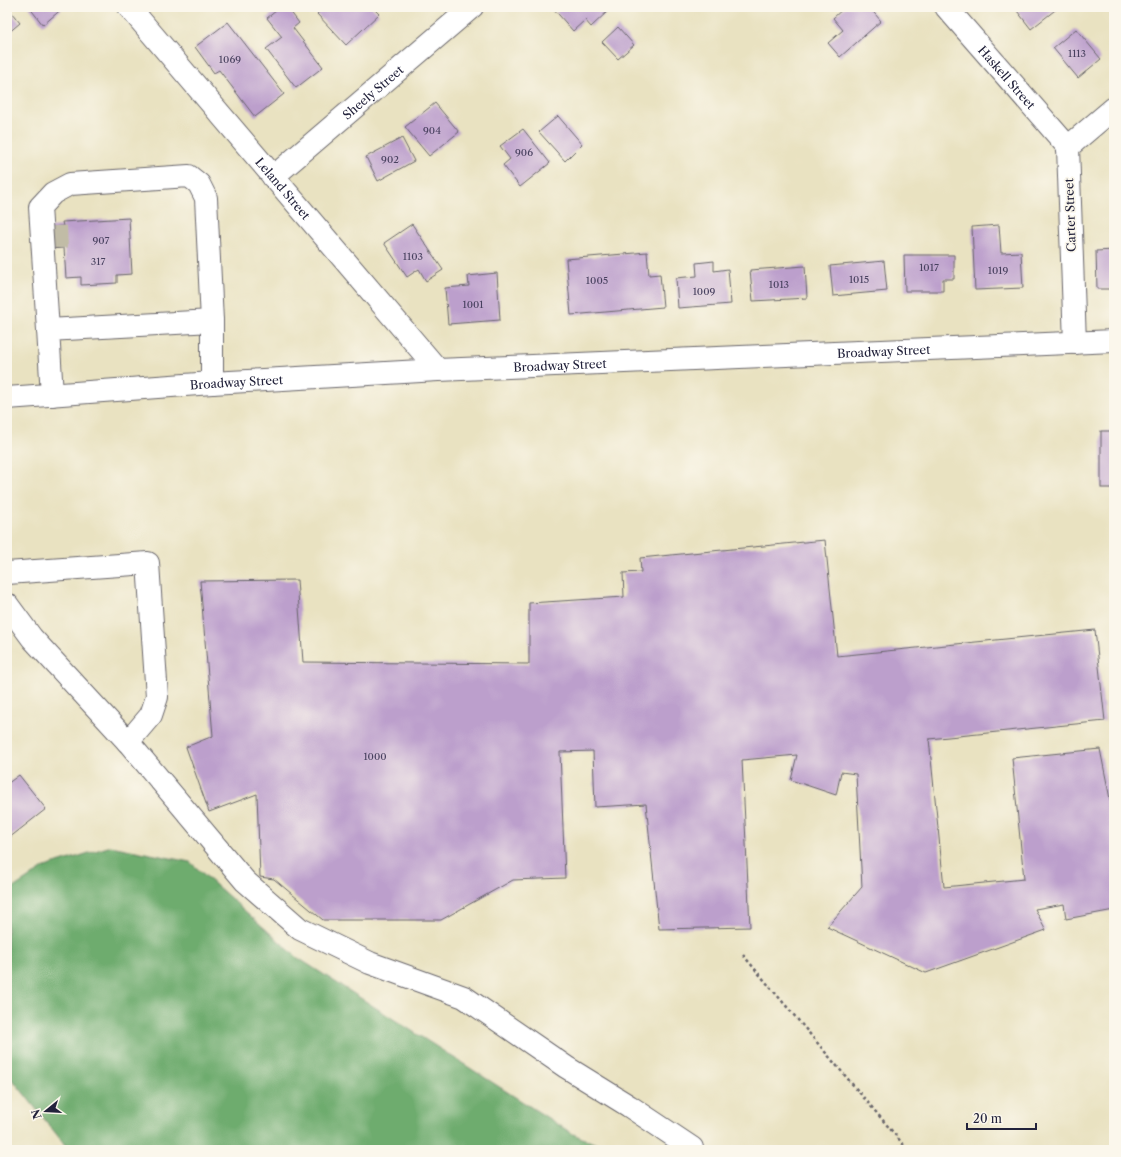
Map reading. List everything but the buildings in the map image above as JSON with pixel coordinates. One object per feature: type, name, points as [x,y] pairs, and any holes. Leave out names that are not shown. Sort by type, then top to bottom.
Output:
[{"type":"street","name":"Leland Street","points":[[128,7],[438,370]]},
{"type":"street","name":"Sheely Street","points":[[273,177],[472,7]]},
{"type":"street","name":"Haskell Street","points":[[946,7],[1068,147]]},
{"type":"street","points":[[1068,147],[1114,108]]},
{"type":"street","name":"Carter Street","points":[[1068,147],[1075,343]]},
{"type":"street","points":[[52,395],[40,207],[53,193],[70,184],[189,176],[199,184],[206,198],[212,321],[212,383]]},
{"type":"street","points":[[53,193],[56,226]]},
{"type":"street","points":[[45,295],[58,272],[57,248]]},
{"type":"street","points":[[48,330],[212,321]]},
{"type":"street","name":"Broadway Street","points":[[7,398],[212,383],[438,370],[1114,341]]},
{"type":"street","points":[[7,572],[148,563],[157,697],[150,714],[128,742]]},
{"type":"street","points":[[7,604],[32,638],[128,742],[245,881],[300,929],[370,963],[464,996],[566,1067],[629,1106],[692,1148]]},
{"type":"path","points":[[743,955],[908,1150]]},
{"type":"green space","points":[[111,846],[190,862],[298,958],[573,1134],[610,1150],[69,1150],[13,1080],[7,1080],[7,892],[45,867]]},
{"type":"tunnel","points":[[56,226],[57,248]]}]
